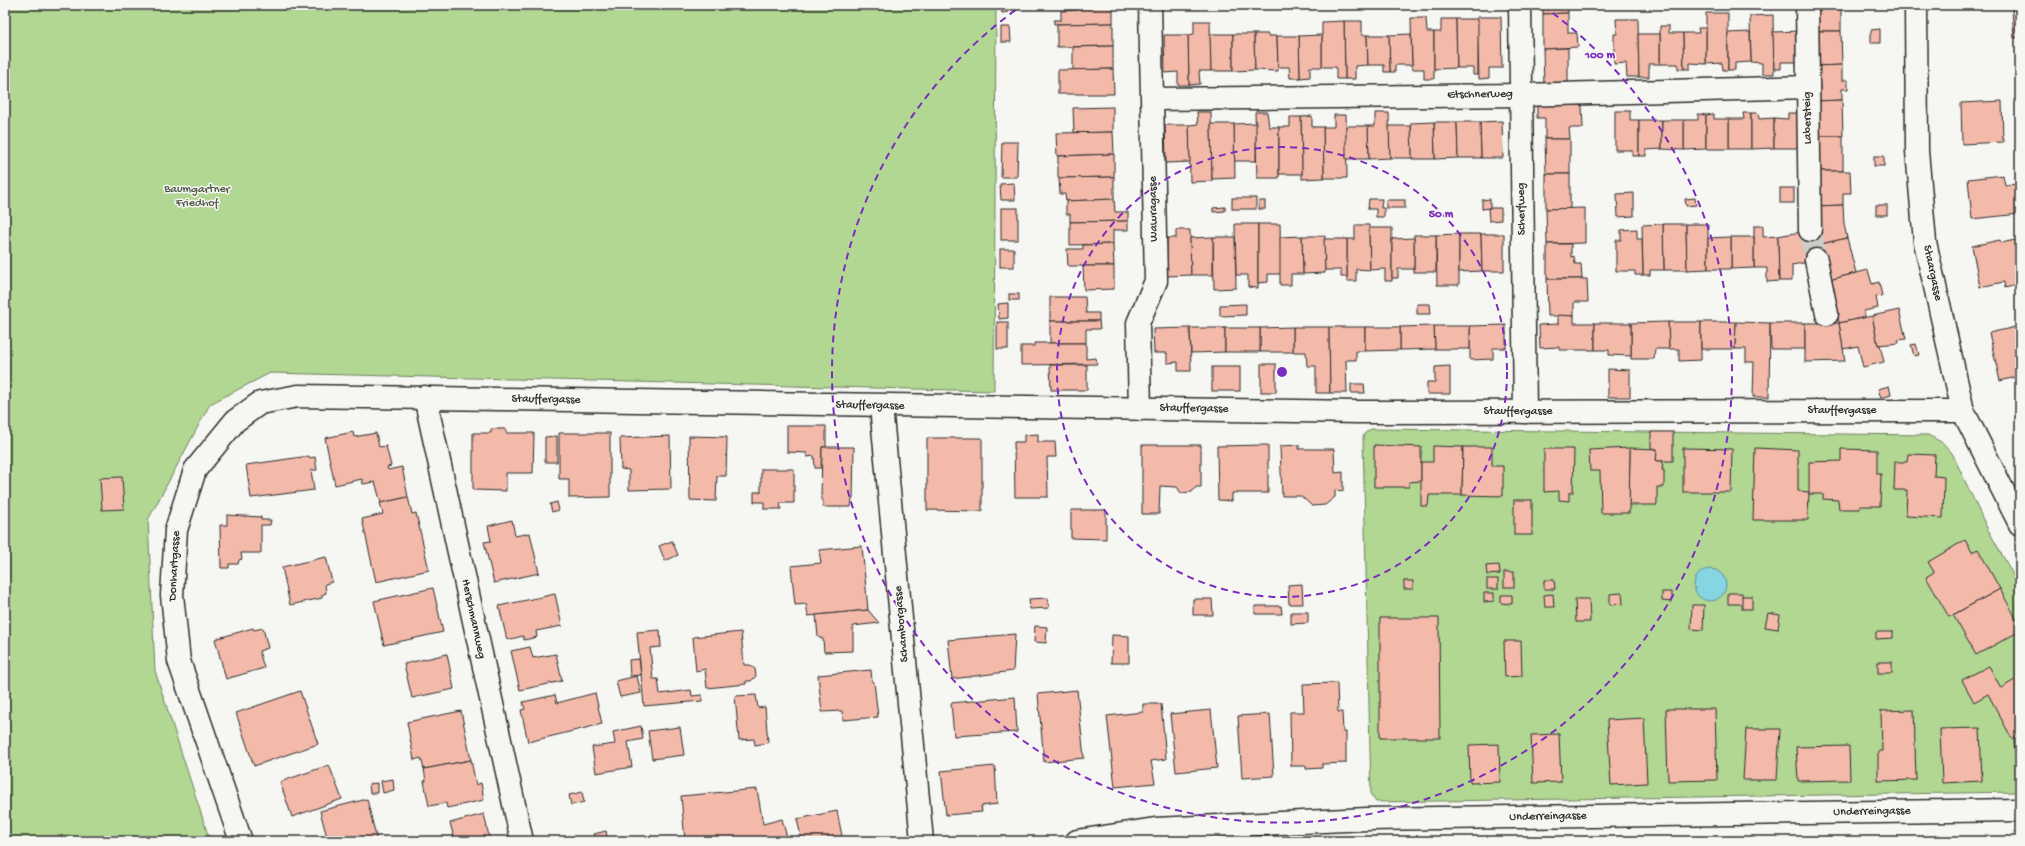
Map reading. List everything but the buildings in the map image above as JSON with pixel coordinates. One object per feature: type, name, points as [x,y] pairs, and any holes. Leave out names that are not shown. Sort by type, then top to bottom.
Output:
[{"type":"street","name":"Wawragasse","points":[[1140,409],[1138,323],[1156,281],[1150,5]]},
{"type":"street","name":"Scherfweg","points":[[1520,5],[1525,412]]},
{"type":"street","name":"Labersteig","points":[[1807,5],[1810,230]]},
{"type":"street","name":"Staargasse","points":[[1916,5],[1917,151],[1925,242],[1963,411],[2020,524]]},
{"type":"street","name":"Etschnerweg","points":[[1153,99],[1521,95],[1808,87]]},
{"type":"street","points":[[1816,260],[1827,314]]},
{"type":"street","name":"Donhartgasse","points":[[241,841],[180,661],[172,595],[176,530],[195,470],[235,422],[260,403],[298,396],[425,397]]},
{"type":"street","name":"Stauffergasse","points":[[425,397],[881,406],[1140,409],[1525,412],[1963,411]]},
{"type":"street","name":"Herschmannweg","points":[[425,397],[522,841]]},
{"type":"street","name":"Schamborgasse","points":[[881,406],[922,841]]},
{"type":"street","name":"Underreingasse","points":[[1077,841],[1156,829],[1367,819],[2020,810]]},
{"type":"green space","name":"Baumgartner Friedhof","points":[[5,5],[996,5],[994,391],[270,373],[210,404],[148,520],[155,671],[210,841],[5,841]]},
{"type":"green space","points":[[1371,429],[1928,435],[1943,443],[1952,453],[1986,526],[2020,587],[2020,792],[1376,802],[1371,795],[1363,437],[1365,433]]},
{"type":"water","points":[[1707,569],[1713,569],[1723,576],[1726,585],[1725,591],[1719,598],[1713,601],[1707,601],[1697,594],[1694,588],[1694,582],[1701,572]]},
{"type":"tunnel","points":[[1810,230],[1816,260]]}]
